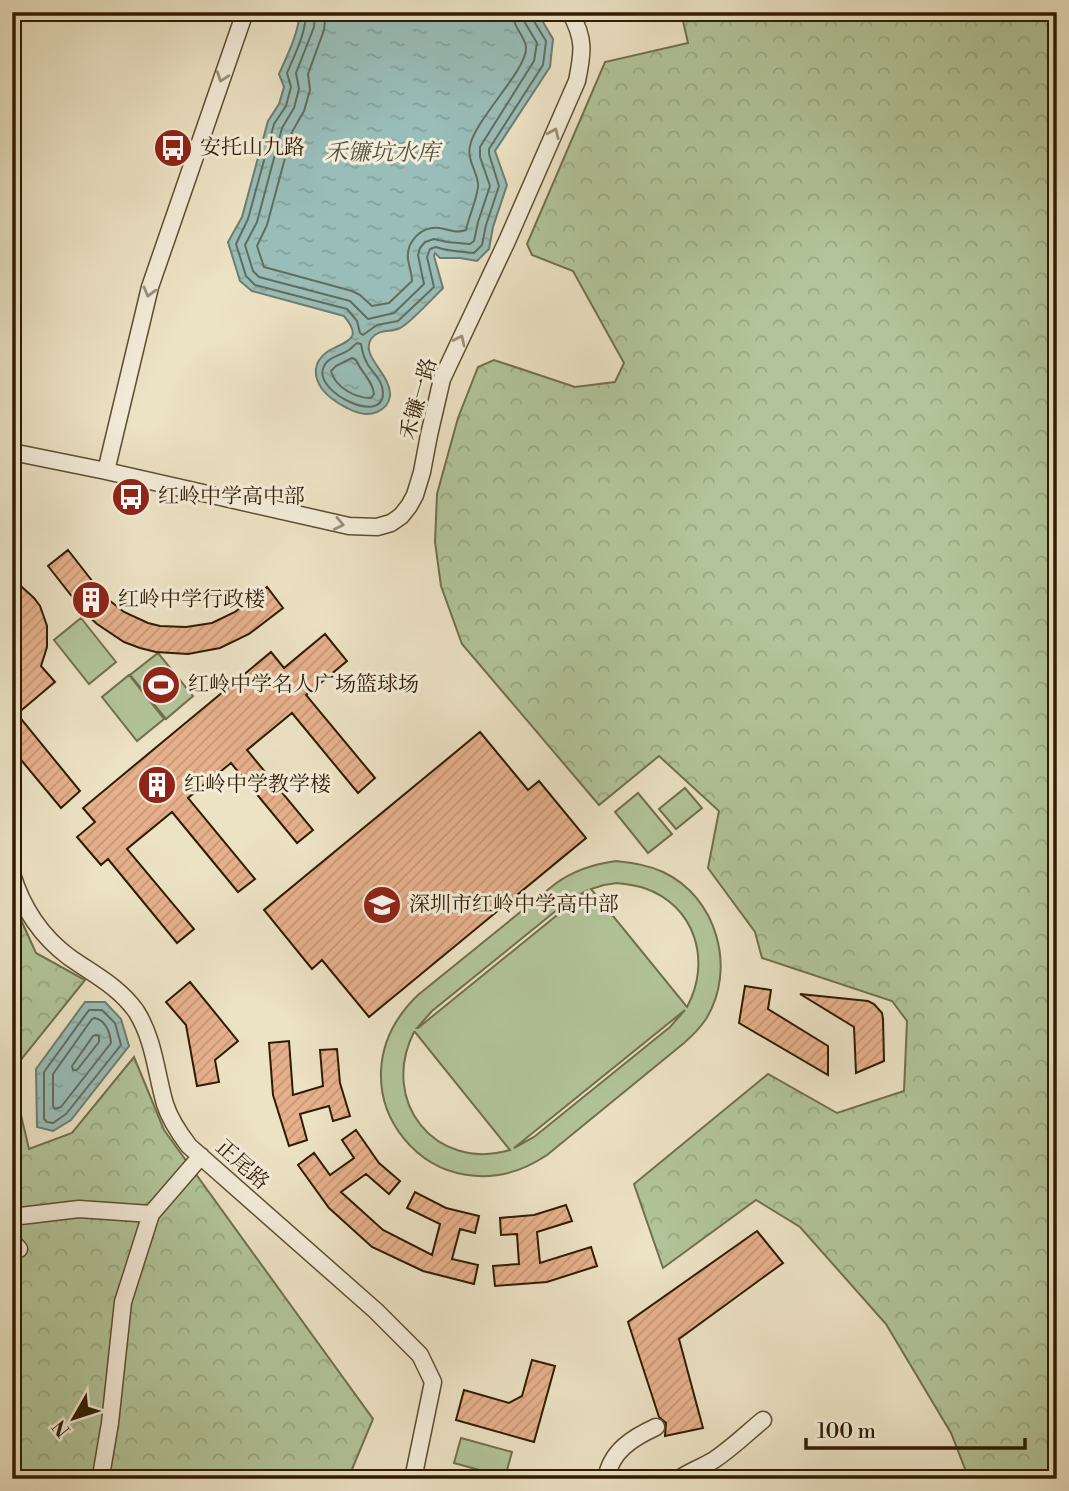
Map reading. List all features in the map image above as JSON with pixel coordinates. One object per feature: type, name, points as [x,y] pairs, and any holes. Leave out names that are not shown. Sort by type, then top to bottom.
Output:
[{"type":"street","points":[[106,471],[150,287],[244,12]]},
{"type":"street","name":"禾镰一路","points":[[12,452],[349,526],[377,527],[391,523],[401,516],[415,495],[422,472],[442,379],[507,241],[577,81],[580,32],[570,12]]},
{"type":"street","name":"正尾路","points":[[12,874],[22,901],[43,933],[56,947],[117,990],[138,1015],[150,1042],[166,1105],[184,1140],[376,1311],[420,1355],[433,1382],[413,1479]]},
{"type":"street","points":[[99,1479],[103,1470],[110,1423],[123,1302],[151,1214],[201,1156]]},
{"type":"street","points":[[12,1217],[79,1209],[151,1214]]},
{"type":"street","points":[[679,1479],[722,1455],[763,1419]]},
{"type":"street","points":[[606,1479],[611,1461],[618,1452],[656,1427]]},
{"type":"green space","points":[[681,12],[1057,12],[1057,1479],[969,1479],[951,1433],[886,1324],[800,1227],[756,1200],[663,1268],[634,1184],[768,1074],[837,1113],[904,1091],[907,1021],[892,1001],[762,958],[755,932],[708,868],[719,811],[659,756],[599,805],[462,644],[441,586],[435,542],[437,494],[458,418],[478,367],[494,360],[575,387],[615,382],[624,363],[573,271],[532,255],[527,244],[605,62],[688,43]]},
{"type":"green space","points":[[81,618],[116,662],[89,684],[54,640]]},
{"type":"green space","name":"红岭中学名人广场篮球场","points":[[158,653],[193,696],[166,719],[130,675]]},
{"type":"green space","name":"红岭中学名人广场篮球场","points":[[129,675],[164,719],[137,741],[102,697]]},
{"type":"green space","points":[[685,788],[702,808],[676,829],[659,809]]},
{"type":"green space","points":[[638,793],[672,834],[648,853],[615,812]]},
{"type":"green space","points":[[616,861],[652,868],[682,883],[697,898],[709,916],[720,957],[720,978],[706,1019],[684,1043],[547,1155],[505,1174],[466,1175],[431,1162],[404,1138],[386,1107],[381,1070],[391,1032],[418,995],[555,884],[577,871]],"holes":[[[617,883],[644,888],[662,896],[676,907],[687,921],[698,954],[698,971],[687,1007],[591,889]],[[588,890],[417,1028],[432,1011],[568,901]],[[685,1010],[670,1027],[534,1137],[514,1148]],[[415,1032],[510,1150],[483,1154],[458,1151],[437,1141],[421,1125],[409,1105],[404,1083],[405,1058]]]},
{"type":"green space","points":[[12,900],[36,953],[85,980],[12,1071]]},
{"type":"green space","points":[[134,1057],[164,1130],[373,1419],[348,1479],[12,1479],[12,1077],[29,1149],[72,1133]]},
{"type":"green space","points":[[461,1438],[512,1452],[505,1477],[454,1463]]},
{"type":"water","name":"禾镰坑水库","points":[[300,12],[537,12],[553,39],[550,67],[495,151],[507,185],[493,227],[489,249],[477,261],[440,258],[435,253],[443,288],[404,326],[378,333],[371,339],[370,352],[386,381],[390,396],[386,406],[373,413],[358,413],[330,398],[317,379],[316,369],[322,356],[350,339],[352,335],[353,331],[344,316],[252,291],[240,281],[228,242],[242,217],[268,121],[279,104],[284,87],[279,74],[295,36]]},
{"type":"water","points":[[85,1002],[105,1002],[121,1019],[129,1046],[71,1120],[53,1131],[37,1127],[36,1069]]},
{"type":"building","name":"红岭中学行政楼","points":[[68,550],[104,596],[124,612],[148,623],[186,627],[212,623],[235,612],[267,587],[283,608],[249,634],[220,648],[188,654],[140,648],[124,642],[97,624],[48,566]]},
{"type":"building","points":[[12,578],[40,606],[47,626],[47,647],[41,666],[55,682],[17,714],[80,791],[61,808],[12,749]]},
{"type":"building","name":"红岭中学教学楼","points":[[325,634],[347,661],[306,695],[375,778],[358,793],[292,713],[247,750],[313,830],[297,843],[231,763],[188,798],[255,879],[238,892],[172,812],[127,849],[194,929],[177,943],[108,859],[101,865],[77,837],[95,822],[83,808],[271,652],[284,668]]},
{"type":"building","points":[[480,732],[528,790],[539,781],[586,838],[369,1017],[322,960],[312,969],[264,910]]},
{"type":"building","points":[[190,982],[238,1041],[215,1060],[219,1082],[197,1086],[186,1025],[166,1002]]},
{"type":"building","points":[[745,986],[771,990],[768,1009],[828,1046],[828,1075],[739,1023]]},
{"type":"building","points":[[800,994],[868,1001],[874,1004],[882,1013],[884,1061],[856,1073],[854,1027]]},
{"type":"building","points":[[289,1041],[293,1095],[323,1086],[320,1050],[337,1049],[340,1083],[350,1116],[333,1121],[329,1106],[300,1114],[307,1140],[289,1146],[273,1095],[269,1043]]},
{"type":"building","points":[[356,1130],[379,1163],[400,1181],[389,1194],[366,1174],[341,1192],[383,1230],[432,1255],[440,1224],[407,1208],[415,1192],[446,1208],[479,1216],[475,1233],[460,1229],[452,1259],[478,1265],[474,1284],[423,1271],[372,1247],[329,1208],[298,1165],[314,1153],[330,1175],[354,1158],[342,1140]]},
{"type":"building","points":[[566,1205],[572,1221],[537,1232],[540,1263],[591,1247],[597,1266],[547,1282],[495,1286],[493,1266],[519,1264],[517,1234],[501,1235],[500,1218],[534,1215]]},
{"type":"building","points":[[757,1231],[783,1263],[679,1339],[703,1428],[665,1436],[666,1423],[659,1417],[628,1322]]},
{"type":"building","points":[[532,1360],[555,1366],[534,1442],[456,1420],[464,1390],[509,1403],[522,1396]]},
{"type":"place","name":"安托山九路","points":[[173,148]]},
{"type":"place","name":"红岭中学高中部","points":[[131,497]]},
{"type":"place","name":"红岭中学行政楼","points":[[91,600]]},
{"type":"place","name":"红岭中学名人广场篮球场","points":[[161,685]]},
{"type":"place","name":"红岭中学教学楼","points":[[157,785]]},
{"type":"place","name":"深圳市红岭中学高中部","points":[[382,905]]}]
